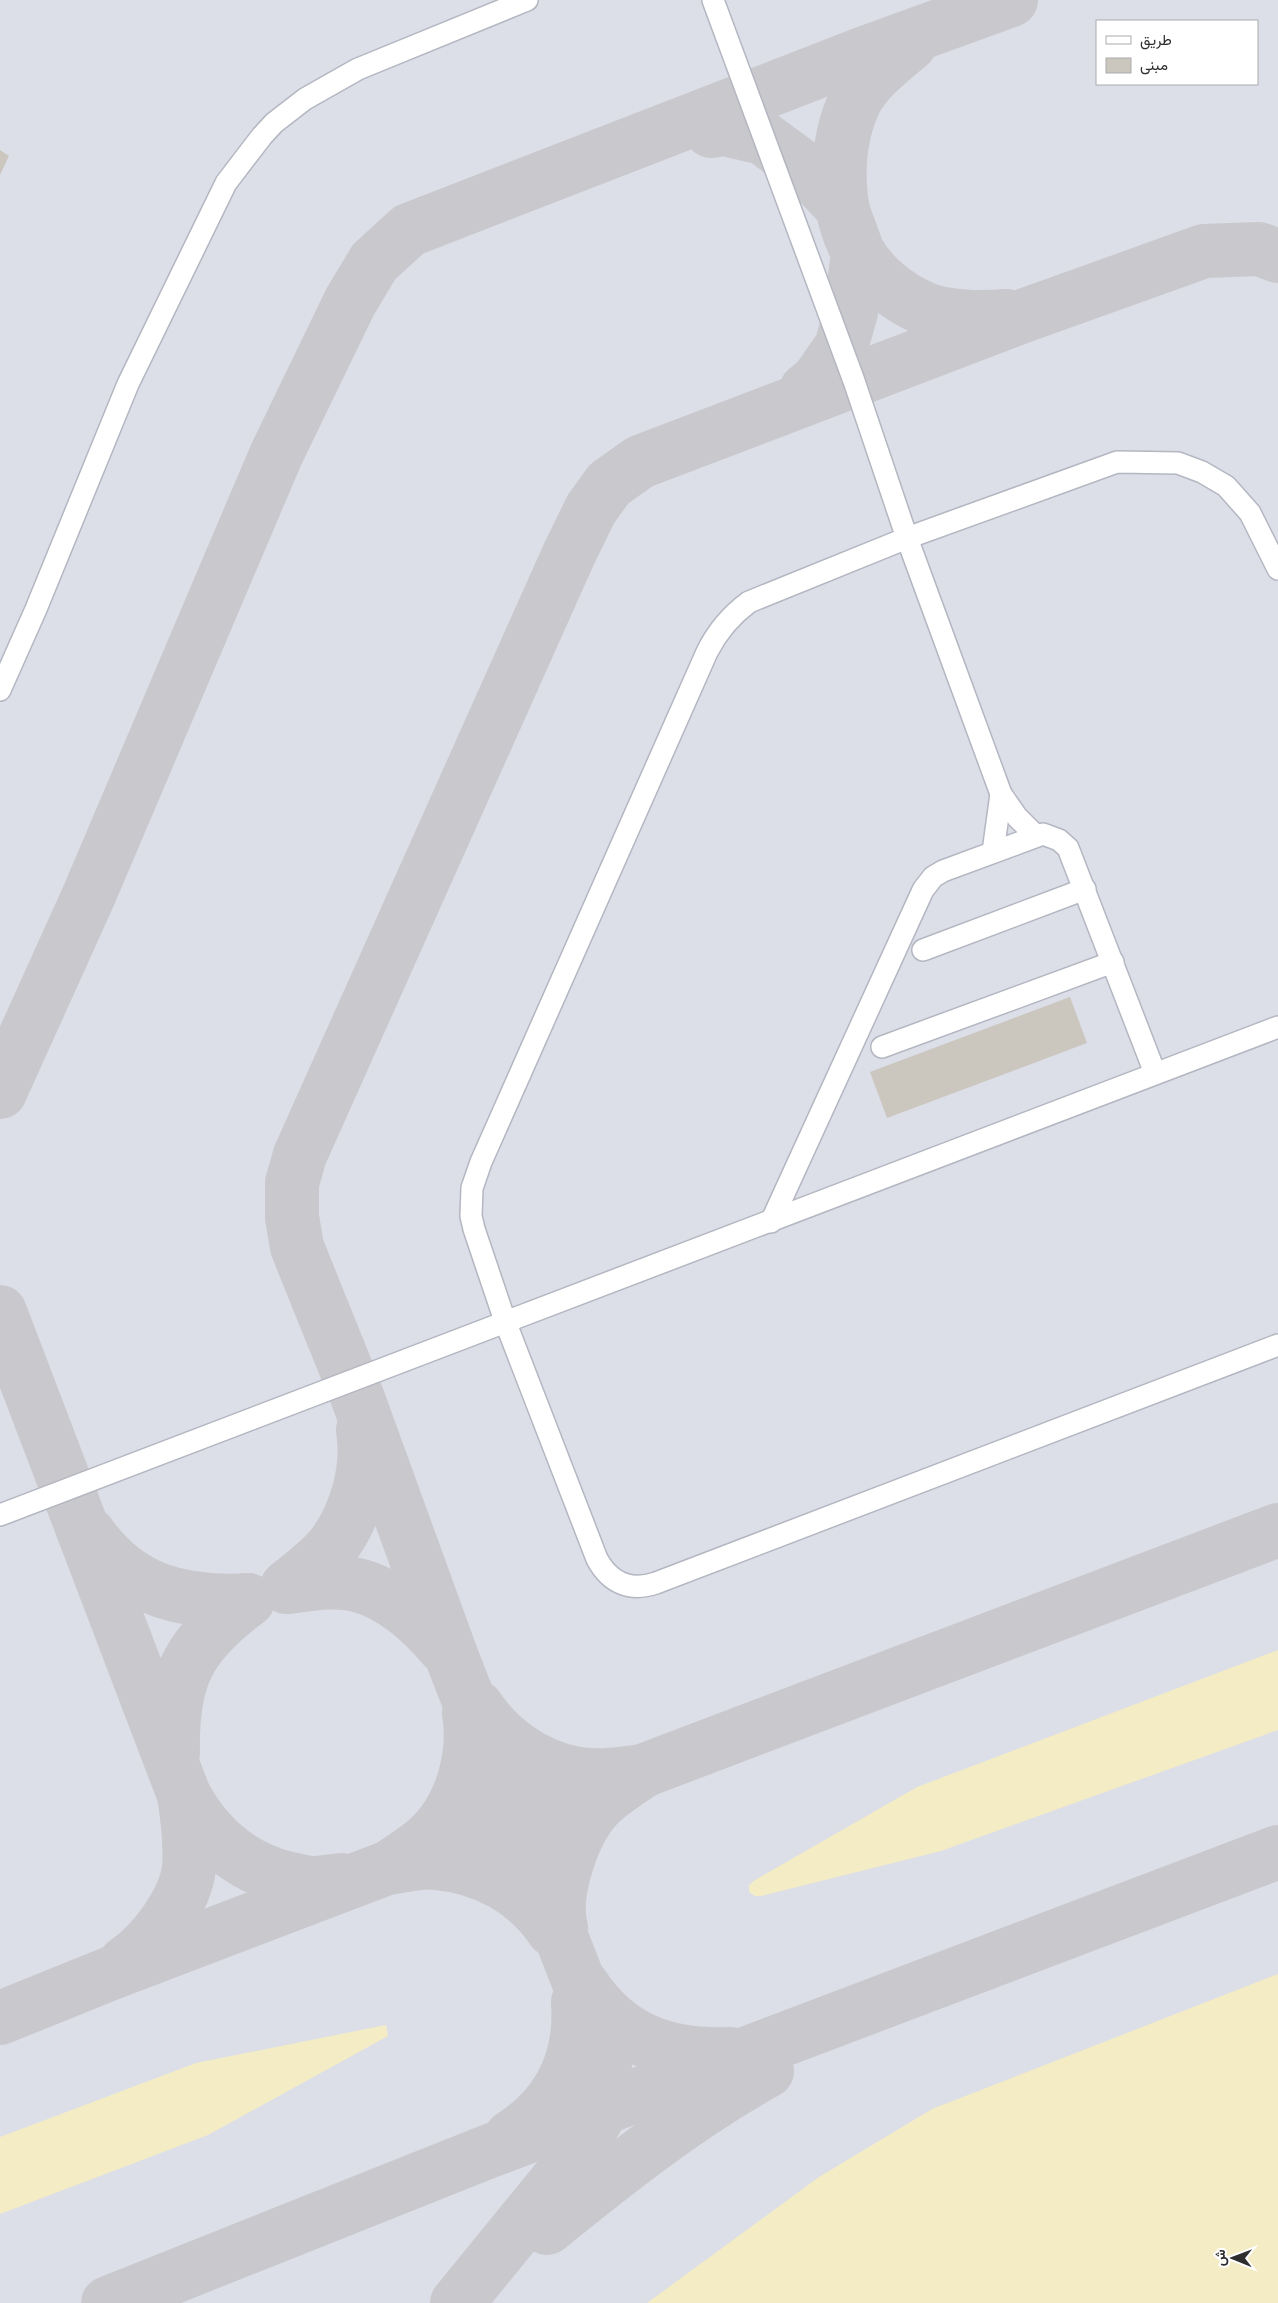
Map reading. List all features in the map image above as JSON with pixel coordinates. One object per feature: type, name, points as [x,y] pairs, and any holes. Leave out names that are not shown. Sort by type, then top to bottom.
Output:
[{"type":"lane","points":[[0,690],[36,609],[128,384],[226,183],[262,136],[305,99],[358,69],[527,0]]},
{"type":"lane","points":[[713,0],[854,381],[907,538],[1001,794],[1017,816],[1036,836]]},
{"type":"lane","points":[[1278,568],[1250,512],[1226,486],[1202,472],[1178,463],[1117,462],[907,538],[749,602],[728,620],[707,652],[475,1175],[472,1188],[471,1216],[505,1321],[597,1559],[611,1578],[621,1584],[632,1587],[644,1587],[656,1583],[1278,1346]]},
{"type":"lane","points":[[993,852],[1001,794]]},
{"type":"lane","points":[[771,1222],[923,890],[933,877],[944,871],[993,852],[1036,836],[1049,835],[1068,848],[1156,1073]]},
{"type":"lane","points":[[923,950],[1085,889]]},
{"type":"lane","points":[[882,1047],[1113,962]]},
{"type":"lane","points":[[0,1515],[1278,1027]]},
{"type":"shaded area","points":[[0,0],[1278,0],[1278,2303],[0,2303]]},
{"type":"sand","points":[[1278,1650],[1278,1730],[941,1851],[761,1896],[755,1896],[749,1892],[749,1885],[755,1880],[917,1787]]},
{"type":"sand","points":[[1278,1974],[1278,2303],[647,2303],[819,2177],[932,2109]]},
{"type":"sand","points":[[386,2025],[388,2036],[208,2135],[0,2214],[0,2137],[196,2063]]},
{"type":"building","points":[[0,150],[9,156],[0,175]]},
{"type":"building","points":[[1070,997],[1087,1043],[887,1118],[870,1072]]},
{"type":"taxiway","points":[[0,1092],[89,895],[276,455],[350,302],[374,262],[409,230],[865,53],[1011,0]]},
{"type":"taxiway","points":[[910,44],[866,85],[855,101],[848,118],[840,157],[840,177],[844,216],[850,235],[858,252],[870,269],[895,292],[923,308],[942,314],[975,317],[1006,316]]},
{"type":"taxiway","points":[[711,131],[724,129],[763,138],[808,171],[841,206],[858,252],[851,312],[841,347],[818,380],[806,390]]},
{"type":"taxiway","points":[[457,2303],[572,2162],[601,2111],[605,2068],[596,2026],[451,1655],[357,1396],[297,1247],[292,1217],[292,1183],[300,1155],[569,554],[591,509],[609,484],[640,462],[1023,316],[1204,251],[1259,249],[1278,256]]},
{"type":"taxiway","points":[[0,1312],[184,1795],[193,1811],[215,1838],[241,1859],[256,1867],[273,1874],[310,1883],[341,1880]]},
{"type":"taxiway","points":[[363,1430],[363,1474],[350,1518],[335,1543],[325,1555],[287,1587],[343,1583],[373,1590],[407,1610],[444,1647]]},
{"type":"taxiway","points":[[0,2018],[109,1974],[1278,1530]]},
{"type":"taxiway","points":[[89,1534],[122,1569],[140,1581],[159,1590],[201,1599],[224,1601],[248,1600]]},
{"type":"taxiway","points":[[173,1753],[173,1726],[176,1703],[180,1683],[188,1664],[211,1632],[248,1600]]},
{"type":"taxiway","points":[[477,1707],[507,1740],[531,1757],[545,1764],[573,1773],[590,1775],[643,1771],[602,1801],[588,1817],[580,1831],[562,1881],[559,1898],[561,1928]]},
{"type":"taxiway","points":[[469,1713],[471,1742],[466,1771],[457,1799],[436,1831],[417,1848],[388,1868],[419,1863],[437,1863],[454,1865],[488,1876],[503,1883],[531,1904],[553,1930]]},
{"type":"taxiway","points":[[125,1963],[146,1945],[166,1921],[181,1895],[186,1881],[190,1850],[184,1795]]},
{"type":"taxiway","points":[[108,2303],[487,2152],[1278,1852]]},
{"type":"taxiway","points":[[583,1986],[597,2005],[612,2020],[629,2032],[647,2041],[666,2048],[686,2052],[731,2054]]},
{"type":"taxiway","points":[[511,2137],[543,2111],[555,2096],[564,2079],[576,2043],[578,2002]]},
{"type":"taxiway","points":[[547,2228],[681,2125],[767,2071]]}]
